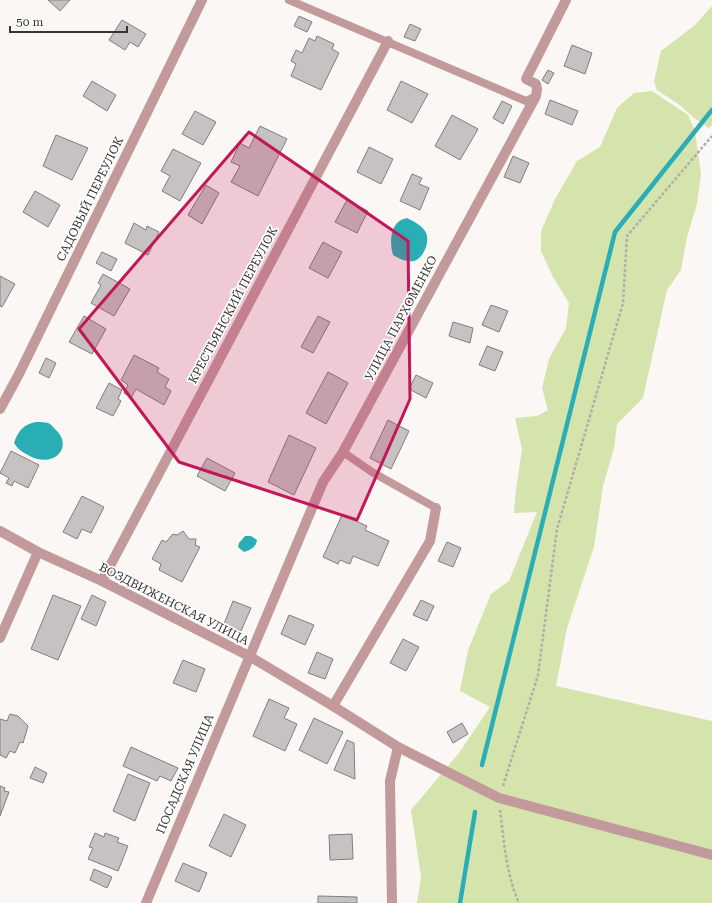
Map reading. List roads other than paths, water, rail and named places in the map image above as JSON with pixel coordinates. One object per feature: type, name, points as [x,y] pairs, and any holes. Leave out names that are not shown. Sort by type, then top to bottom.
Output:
[{"type":"street","name":"САДОВЫЙ ПЕРЕУЛОК","points":[[0,409],[19,374],[202,0]]},
{"type":"street","points":[[536,96],[536,84],[526,79],[566,0]]},
{"type":"street","name":"КРЕСТЬЯНСКИЙ ПЕРЕУЛОК","points":[[102,581],[388,41]]},
{"type":"street","name":"УЛИЦА ПАРХОМЕНКО","points":[[249,656],[323,482],[343,452],[536,96]]},
{"type":"street","points":[[334,706],[430,541],[436,508]]},
{"type":"street","name":"ВОЗДВИЖЕНСКАЯ УЛИЦА","points":[[0,531],[38,552],[102,581],[249,656],[334,706],[398,747],[499,798],[712,855]]},
{"type":"street","points":[[0,638],[38,552]]},
{"type":"street","name":"ПОСАДСКАЯ УЛИЦА","points":[[146,903],[249,656]]},
{"type":"street","points":[[392,903],[390,782],[398,747]]},
{"type":"lane","points":[[289,0],[526,101],[536,96]]},
{"type":"lane","points":[[343,452],[372,472],[436,508]]},
{"type":"water","points":[[407,218],[417,223],[427,235],[426,248],[421,256],[414,261],[406,261],[393,255],[391,244],[394,227],[401,220]]},
{"type":"water","points":[[36,422],[49,423],[61,436],[63,443],[62,449],[53,458],[46,460],[37,459],[22,451],[14,443],[17,435],[25,426]]},
{"type":"water","points":[[245,536],[251,536],[257,540],[256,545],[253,548],[244,552],[238,547],[239,543]]},
{"type":"waterway","points":[[482,765],[615,232],[712,110]]},
{"type":"waterway","points":[[460,903],[475,812]]}]
